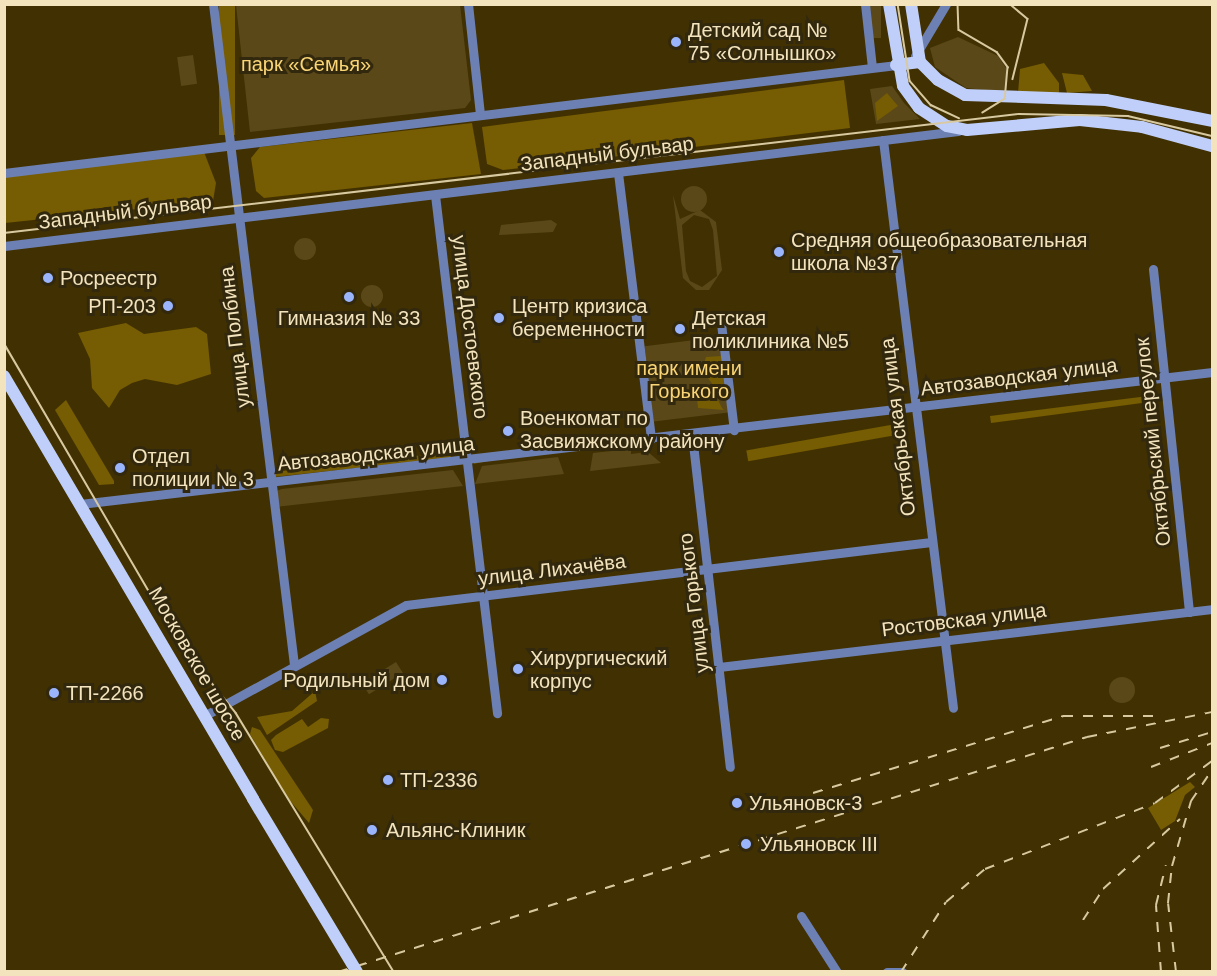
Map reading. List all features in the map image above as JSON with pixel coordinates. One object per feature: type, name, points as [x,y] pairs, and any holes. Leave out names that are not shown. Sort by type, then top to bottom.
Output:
[{"type":"main road","points":[[889,4],[896,65],[919,108],[947,126],[967,130]]},
{"type":"main road","points":[[910,4],[916,59],[950,88],[980,98],[1159,106],[1212,121]]},
{"type":"main road","points":[[896,65],[916,59]]},
{"type":"main road","name":"Западный бульвар","points":[[967,130],[1080,120],[1159,130],[1212,146]]},
{"type":"main road","name":"Московское шоссе","points":[[4,376],[357,972]]},
{"type":"street","name":"улица Полбина","points":[[213,4],[294,665]]},
{"type":"street","points":[[468,4],[480,114]]},
{"type":"street","points":[[865,4],[872,68]]},
{"type":"street","points":[[894,48],[916,59],[946,4]]},
{"type":"street","points":[[4,173],[896,65]]},
{"type":"street","name":"Западный бульвар","points":[[4,246],[967,130]]},
{"type":"street","name":"Октябрьская улица","points":[[883,141],[953,708]]},
{"type":"street","points":[[618,173],[651,439]]},
{"type":"street","name":"улица Достоевского","points":[[435,195],[469,461],[497,713]]},
{"type":"street","name":"Октябрьский переулок","points":[[1153,269],[1189,612]]},
{"type":"street","points":[[720,315],[734,430]]},
{"type":"street","name":"Автозаводская улица","points":[[80,504],[692,435],[1212,372]]},
{"type":"street","name":"улица Горького","points":[[692,435],[730,767]]},
{"type":"street","name":"улица Лихачёва","points":[[204,716],[395,608],[931,542]]},
{"type":"street","name":"Ростовская улица","points":[[719,667],[1212,609]]},
{"type":"street","points":[[801,916],[837,972]]},
{"type":"street","points":[[888,970],[902,972]]},
{"type":"green space","name":"парк «Семья»","points":[[236,5],[460,5],[471,100],[465,108],[250,132]]},
{"type":"green space","points":[[870,5],[881,5],[881,38],[870,38]]},
{"type":"green space","points":[[958,37],[998,56],[1006,68],[1006,92],[966,88],[935,67],[930,48]]},
{"type":"green space","points":[[193,55],[197,84],[181,86],[177,57]]},
{"type":"green space","points":[[892,86],[904,103],[920,119],[876,124],[870,89]]},
{"type":"green space","points":[[694,186],[703,190],[707,199],[703,208],[694,212],[685,208],[681,199],[685,190]]},
{"type":"green space","points":[[673,195],[680,219],[700,210],[716,222],[722,270],[709,290],[696,290],[683,278]],"holes":[[[694,215],[709,219],[713,230],[717,276],[702,287],[690,281],[686,271],[682,225]]]},
{"type":"green space","points":[[551,220],[557,224],[553,232],[499,235],[501,225]]},
{"type":"green space","points":[[305,238],[313,241],[316,249],[313,257],[305,260],[297,257],[294,249],[297,241]]},
{"type":"green space","points":[[372,285],[380,288],[383,296],[380,304],[372,307],[364,304],[361,296],[364,288]]},
{"type":"green space","name":"парк имени Горького","points":[[719,337],[728,412],[654,422],[645,346]]},
{"type":"green space","points":[[631,449],[631,454],[648,452],[661,463],[590,471],[593,453]]},
{"type":"green space","points":[[558,457],[564,474],[475,484],[482,466]]},
{"type":"green space","points":[[453,470],[463,486],[275,507],[276,491],[282,489]]},
{"type":"green space","points":[[396,662],[403,673],[369,694],[362,683]]},
{"type":"green space","points":[[1122,677],[1131,681],[1135,690],[1131,699],[1122,703],[1113,699],[1109,690],[1113,681]]},
{"type":"shaded area","points":[[219,5],[235,5],[235,135],[219,135]]},
{"type":"shaded area","points":[[1044,63],[1059,83],[1059,94],[1018,93],[1020,69]]},
{"type":"shaded area","points":[[1062,73],[1083,75],[1092,91],[1067,93]]},
{"type":"shaded area","points":[[844,80],[850,128],[503,170],[487,164],[482,127]]},
{"type":"shaded area","points":[[887,93],[898,106],[877,121],[875,103]]},
{"type":"shaded area","points":[[472,123],[481,174],[264,198],[256,191],[251,158],[260,147]]},
{"type":"shaded area","points":[[204,152],[216,183],[213,201],[5,223],[4,177]]},
{"type":"shaded area","points":[[126,323],[144,334],[196,327],[207,334],[211,374],[177,385],[145,379],[132,383],[120,390],[109,408],[92,388],[90,359],[78,333]]},
{"type":"shaded area","points":[[721,356],[724,384],[713,385],[702,370],[706,357]]},
{"type":"shaded area","points":[[712,388],[724,410],[698,408],[696,390]]},
{"type":"shaded area","points":[[1156,395],[1157,401],[991,423],[990,416]]},
{"type":"shaded area","points":[[66,400],[114,484],[99,485],[55,410]]},
{"type":"shaded area","points":[[896,424],[898,435],[748,461],[746,450]]},
{"type":"shaded area","points":[[596,435],[597,440],[474,464],[473,459]]},
{"type":"shaded area","points":[[450,452],[451,458],[273,477],[273,472]]},
{"type":"shaded area","points":[[315,691],[317,701],[267,735],[257,717],[292,711]]},
{"type":"shaded area","points":[[321,718],[329,719],[328,728],[283,752],[275,750],[271,740],[276,735],[302,719],[308,727]]},
{"type":"shaded area","points":[[252,727],[260,730],[313,810],[309,823],[286,796],[250,734]]},
{"type":"shaded area","points":[[1190,782],[1195,787],[1185,795],[1175,821],[1161,830],[1148,808]]},
{"type":"tram line","points":[[898,4],[910,81],[931,105],[959,118]]},
{"type":"tram line","points":[[958,4],[959,30],[997,52],[1008,67],[1005,99],[983,113]]},
{"type":"tram line","points":[[1010,4],[1028,19],[1013,79]]},
{"type":"tram line","points":[[4,233],[1019,114],[1128,116],[1212,136]]},
{"type":"tram line","points":[[4,343],[178,641],[236,713],[394,972]]},
{"type":"railway","points":[[338,972],[1087,737],[1212,712]]},
{"type":"railway","points":[[813,793],[1063,716],[1158,716]]},
{"type":"railway","points":[[1160,748],[1212,732]]},
{"type":"railway","points":[[1151,767],[1212,743]]},
{"type":"railway","points":[[901,972],[946,902],[985,869],[1155,803],[1212,761]]},
{"type":"railway","points":[[1176,972],[1168,903],[1172,866],[1191,801],[1212,770]]},
{"type":"railway","points":[[1083,920],[1103,889],[1180,819]]},
{"type":"railway","points":[[1161,972],[1156,905],[1166,865]]},
{"type":"place","name":"Детский сад № 75 «Солнышко»","points":[[676,42]]},
{"type":"place","name":"Средняя общеобразовательная школа №37","points":[[779,252]]},
{"type":"place","name":"Росреестр","points":[[48,278]]},
{"type":"place","name":"Гимназия № 33","points":[[349,297]]},
{"type":"place","name":"РП-203","points":[[168,306]]},
{"type":"place","name":"Центр кризиса беременности","points":[[499,318]]},
{"type":"place","name":"Детская поликлиника №5","points":[[680,329]]},
{"type":"place","name":"Военкомат по Засвияжскому району","points":[[508,431]]},
{"type":"place","name":"Отдел полиции № 3","points":[[120,468]]},
{"type":"place","name":"Хирургический корпус","points":[[518,669]]},
{"type":"place","name":"Родильный дом","points":[[442,680]]},
{"type":"place","name":"ТП-2266","points":[[54,693]]},
{"type":"place","name":"ТП-2336","points":[[388,780]]},
{"type":"place","name":"Ульяновск-3","points":[[737,803]]},
{"type":"place","name":"Альянс-Клиник","points":[[372,830]]},
{"type":"place","name":"Ульяновск III","points":[[746,844]]}]
